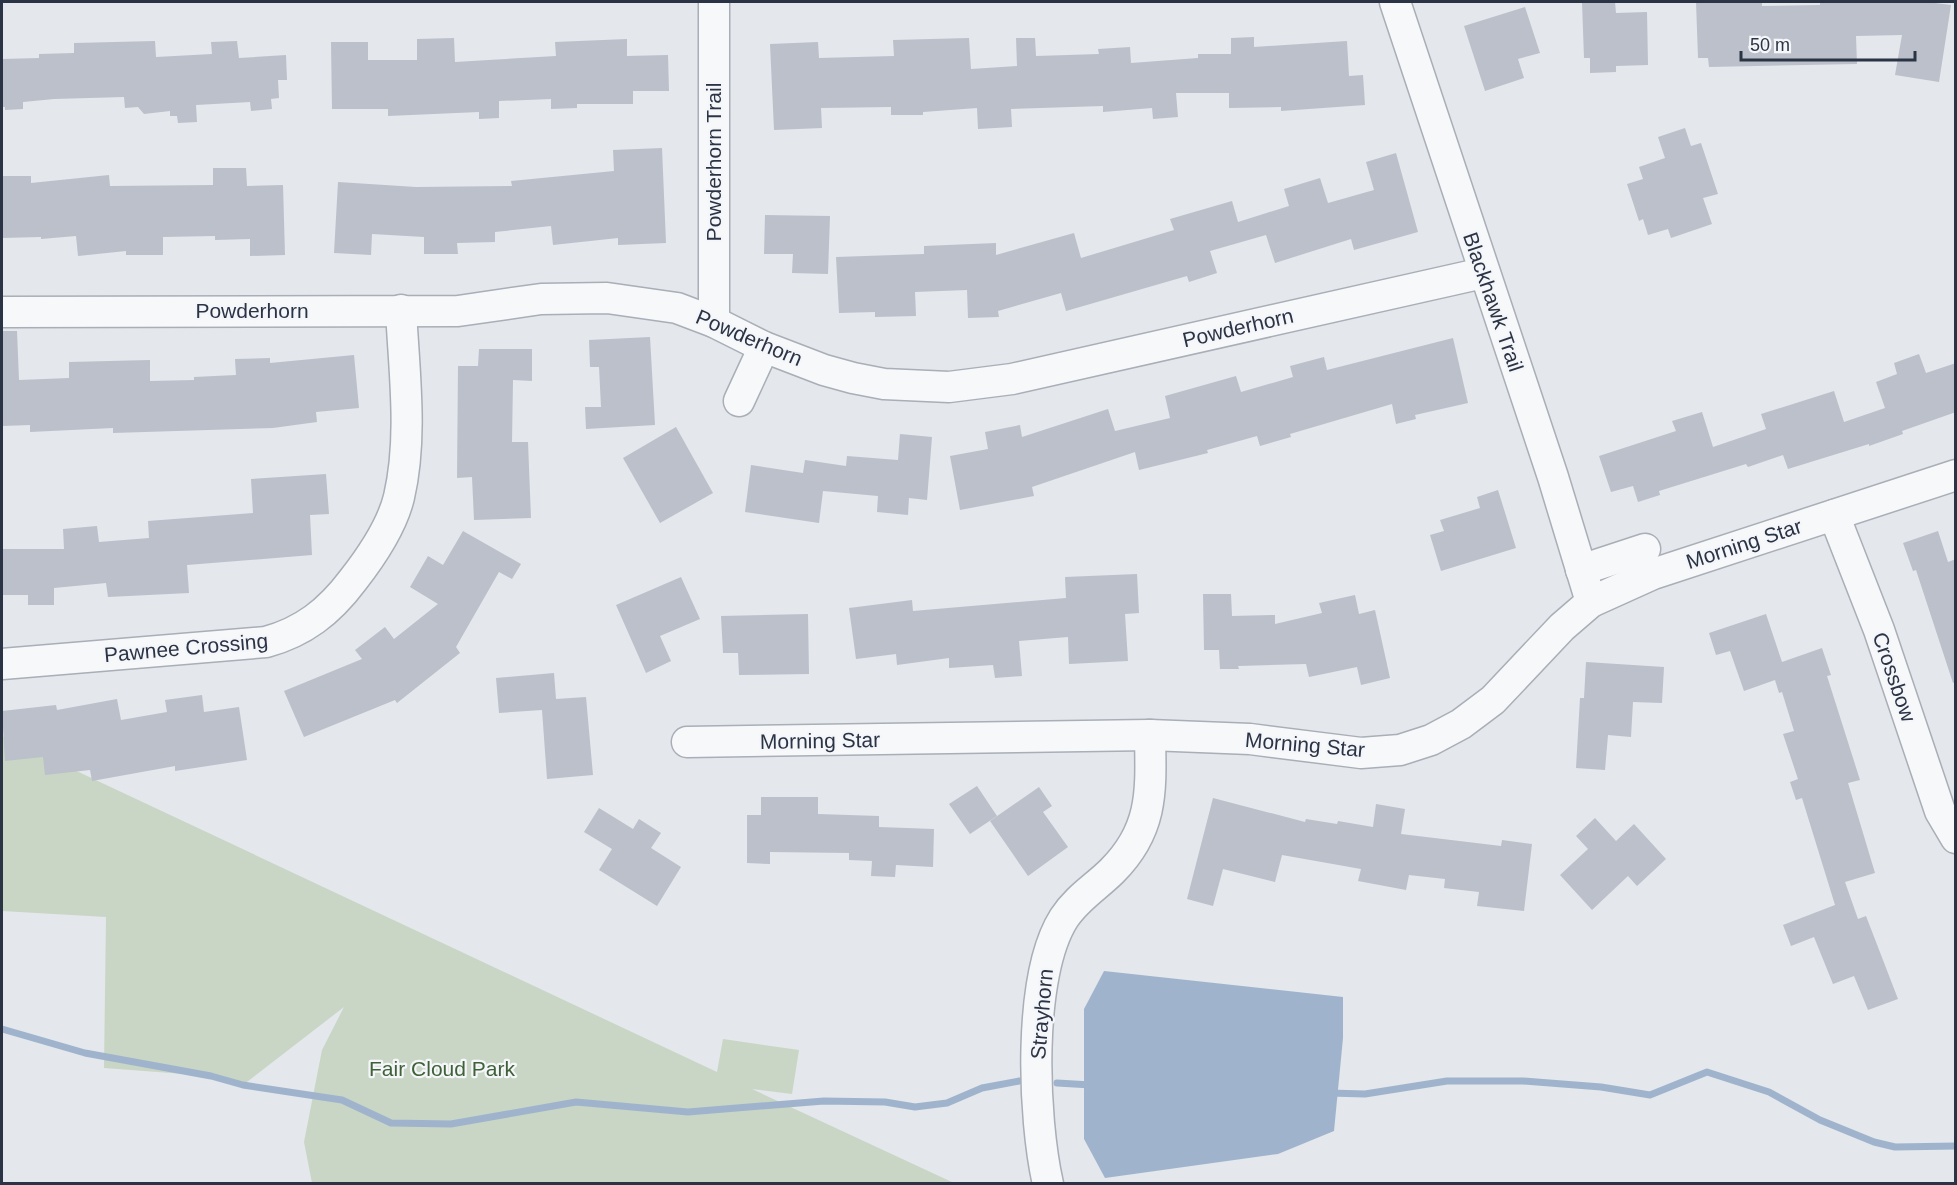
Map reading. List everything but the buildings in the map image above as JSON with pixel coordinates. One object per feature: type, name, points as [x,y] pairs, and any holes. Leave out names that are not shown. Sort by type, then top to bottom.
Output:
[{"type":"street","name":"Powderhorn Trail","points":[[714,2],[714,322]]},
{"type":"street","name":"Blackhawk Trail","points":[[1395,2],[1591,602]]},
{"type":"street","name":"Powderhorn","points":[[2,312],[458,311],[541,299],[607,298],[677,308],[714,322],[764,347],[824,370],[853,378],[920,387],[961,386],[1012,379],[1483,273]]},
{"type":"street","name":"Pawnee Crossing","points":[[2,664],[266,642],[298,631],[326,611],[362,568],[381,538],[399,499],[406,417],[401,310]]},
{"type":"street","points":[[739,401],[764,347]]},
{"type":"street","name":"Morning Star","points":[[687,742],[1150,735],[1250,739],[1361,753],[1400,750],[1431,740],[1461,724],[1493,700],[1562,627],[1591,602],[1653,574],[1956,475]]},
{"type":"street","name":"Crossbow","points":[[1833,515],[1878,630],[1940,811],[1956,838]]},
{"type":"street","points":[[1581,570],[1645,549]]},
{"type":"street","name":"Strayhorn","points":[[1048,1184],[1042,1159],[1037,1045],[1040,994],[1047,957],[1063,920],[1075,902],[1111,872],[1126,856],[1145,823],[1151,795],[1150,735]]},
{"type":"green space","name":"Fair Cloud Park","points":[[2,736],[717,1072],[723,1039],[799,1050],[792,1094],[752,1089],[954,1183],[312,1183],[304,1142],[322,1050],[344,1007],[243,1085],[211,1076],[104,1068],[106,917],[2,911]]},
{"type":"water","points":[[1104,971],[1343,997],[1343,1038],[1334,1131],[1278,1154],[1105,1178],[1084,1139],[1084,1009]]},
{"type":"waterway","points":[[2,1029],[85,1053],[211,1076],[243,1085],[342,1100],[391,1123],[451,1124],[576,1102],[688,1112],[824,1101],[885,1102],[915,1107],[947,1103],[982,1088],[1019,1081]]},
{"type":"waterway","points":[[1329,1093],[1365,1094],[1447,1081],[1523,1081],[1601,1087],[1650,1095],[1707,1072],[1769,1092],[1820,1120],[1874,1142],[1895,1147],[1956,1146]]},
{"type":"waterway","points":[[1057,1083],[1091,1085]]}]
